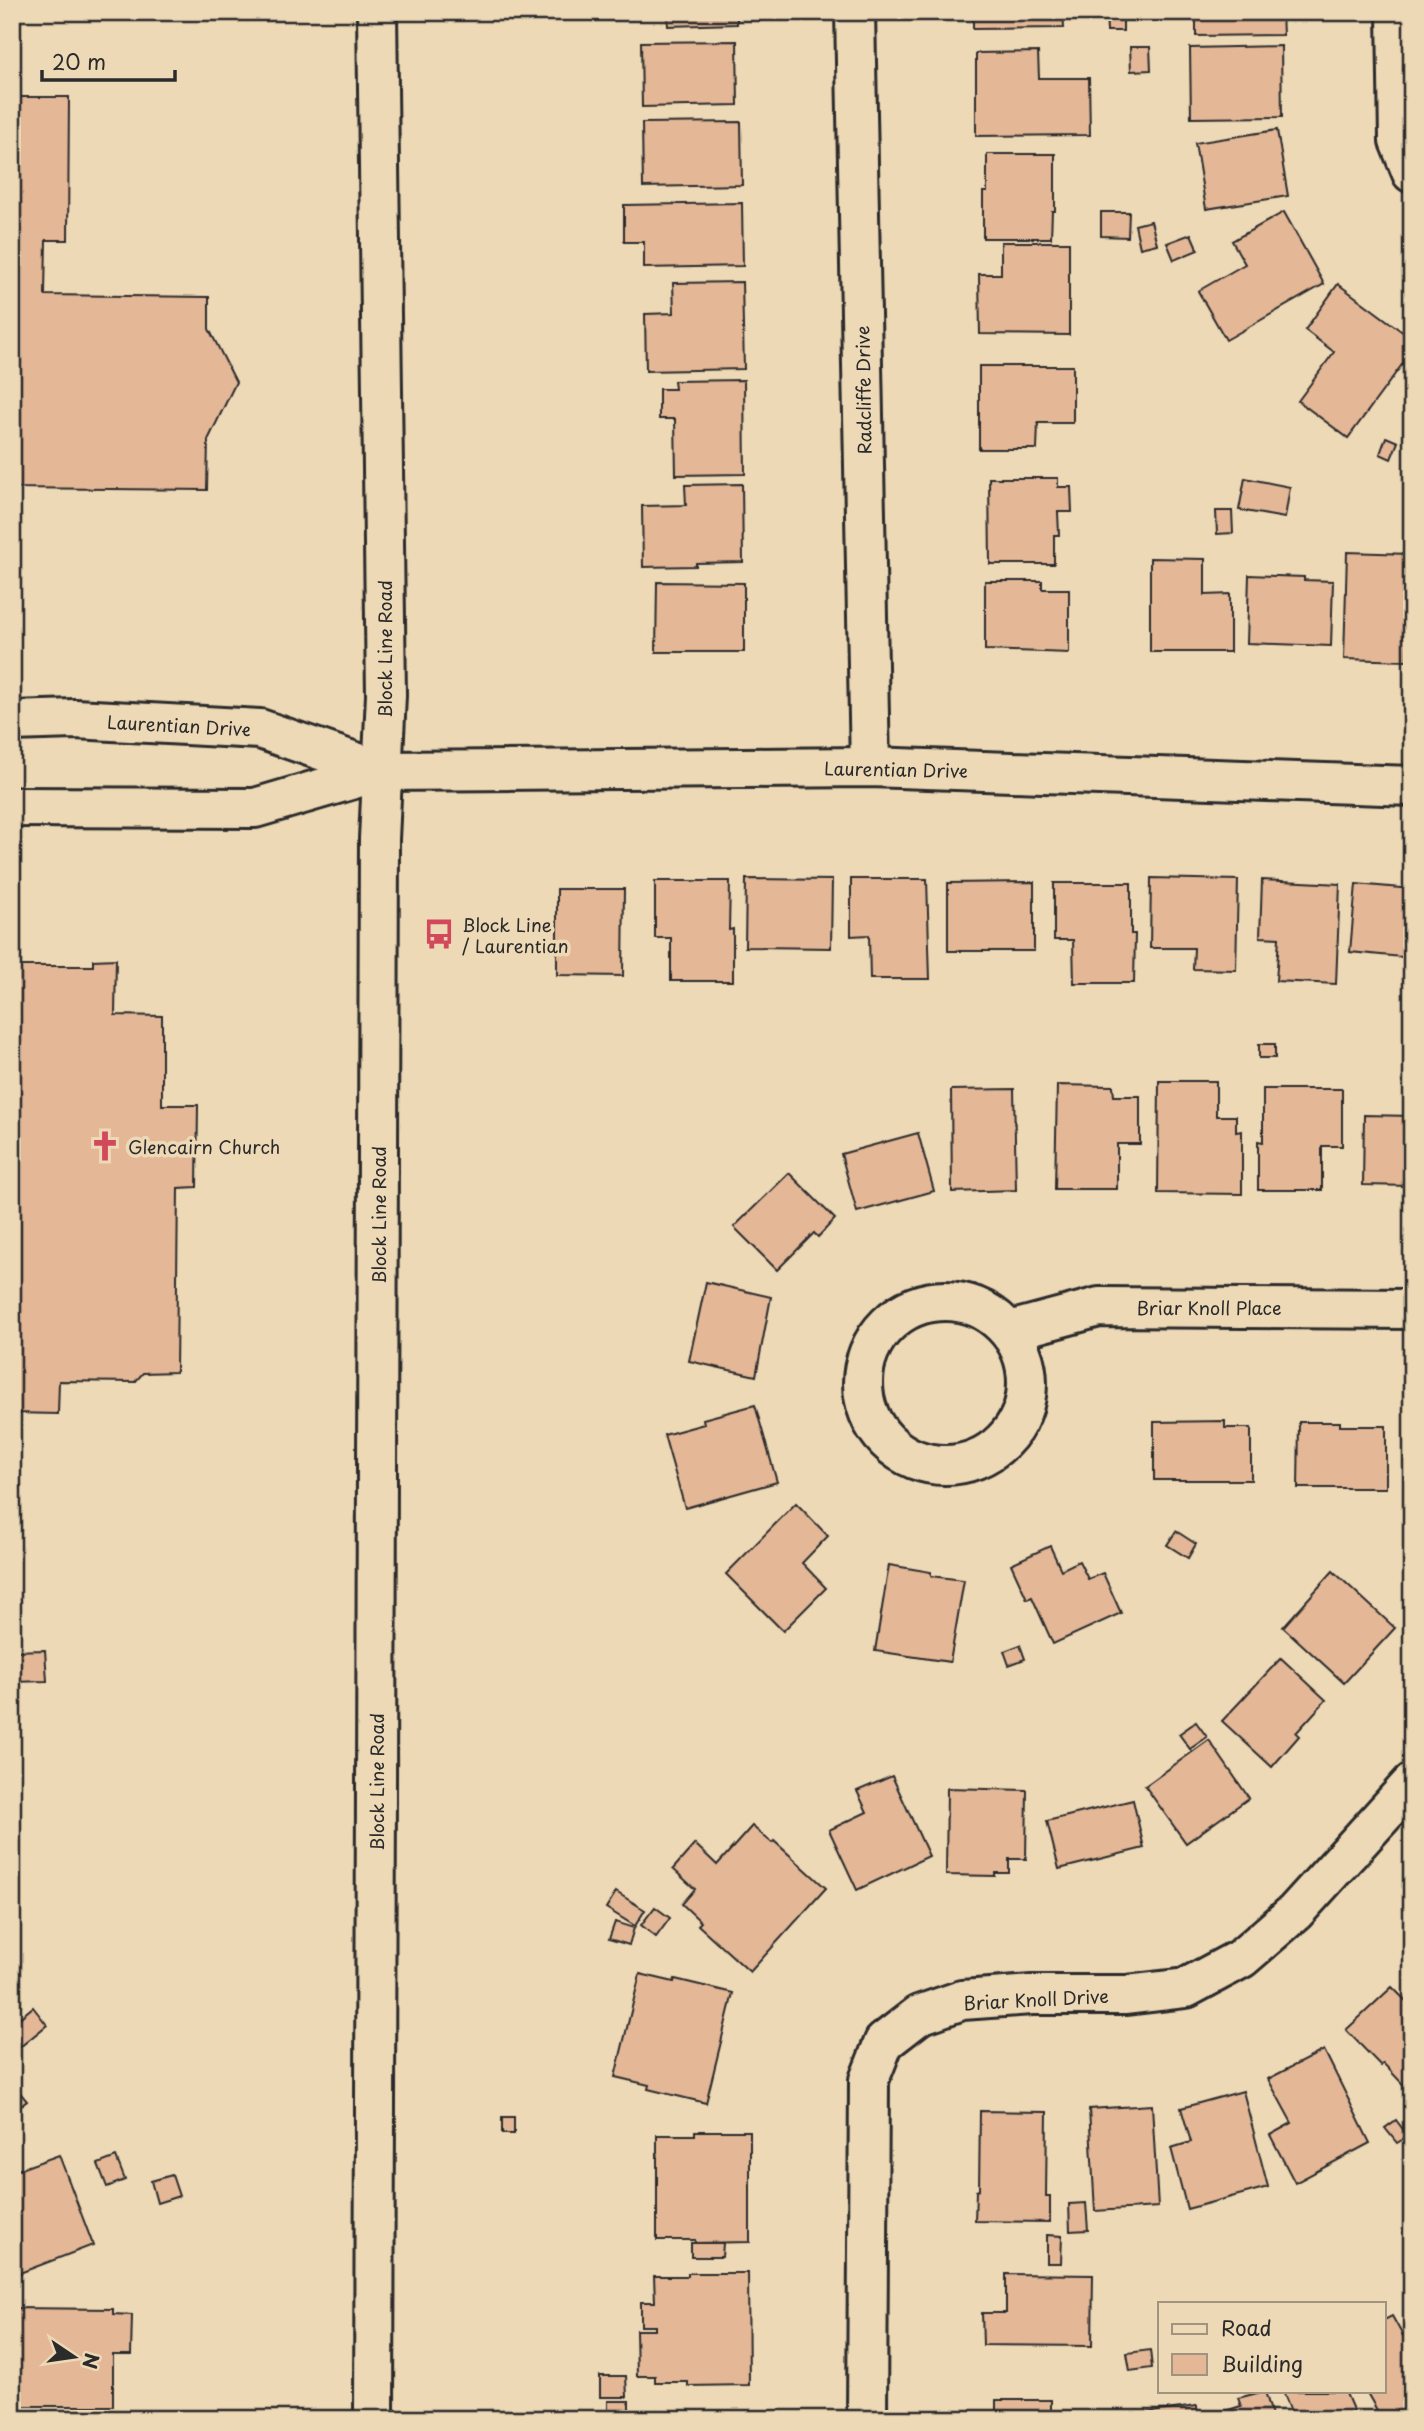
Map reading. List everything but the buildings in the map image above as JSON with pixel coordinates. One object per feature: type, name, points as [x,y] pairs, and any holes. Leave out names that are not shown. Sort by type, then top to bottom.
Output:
[{"type":"street","name":"Block Line Road","points":[[374,2419],[381,771],[386,695],[377,12]]},
{"type":"street","name":"Radcliffe Drive","points":[[855,12],[870,767]]},
{"type":"street","points":[[1397,12],[1399,141],[1412,173]]},
{"type":"street","name":"Laurentian Drive","points":[[12,721],[75,719],[260,729],[381,771]]},
{"type":"street","name":"Laurentian Drive","points":[[12,807],[255,808],[381,771],[870,767],[1412,786]]},
{"type":"street","points":[[938,1299],[962,1301],[988,1312],[1010,1331],[1022,1350],[1028,1378],[1020,1420],[1011,1434],[989,1453],[972,1462],[943,1466],[903,1455],[878,1433],[864,1405],[864,1364],[881,1329],[910,1307],[938,1299]]},
{"type":"street","name":"Briar Knoll Place","points":[[1010,1331],[1099,1307],[1412,1308]]},
{"type":"street","name":"Briar Knoll Drive","points":[[867,2419],[869,2080],[884,2042],[919,2015],[962,2000],[1032,1995],[1126,1995],[1186,1988],[1242,1958],[1295,1912],[1412,1783]]},
{"type":"place","name":"Block Line / Laurentian","points":[[439,934]]},
{"type":"place","name":"Glencairn Church","points":[[105,1146]]}]
